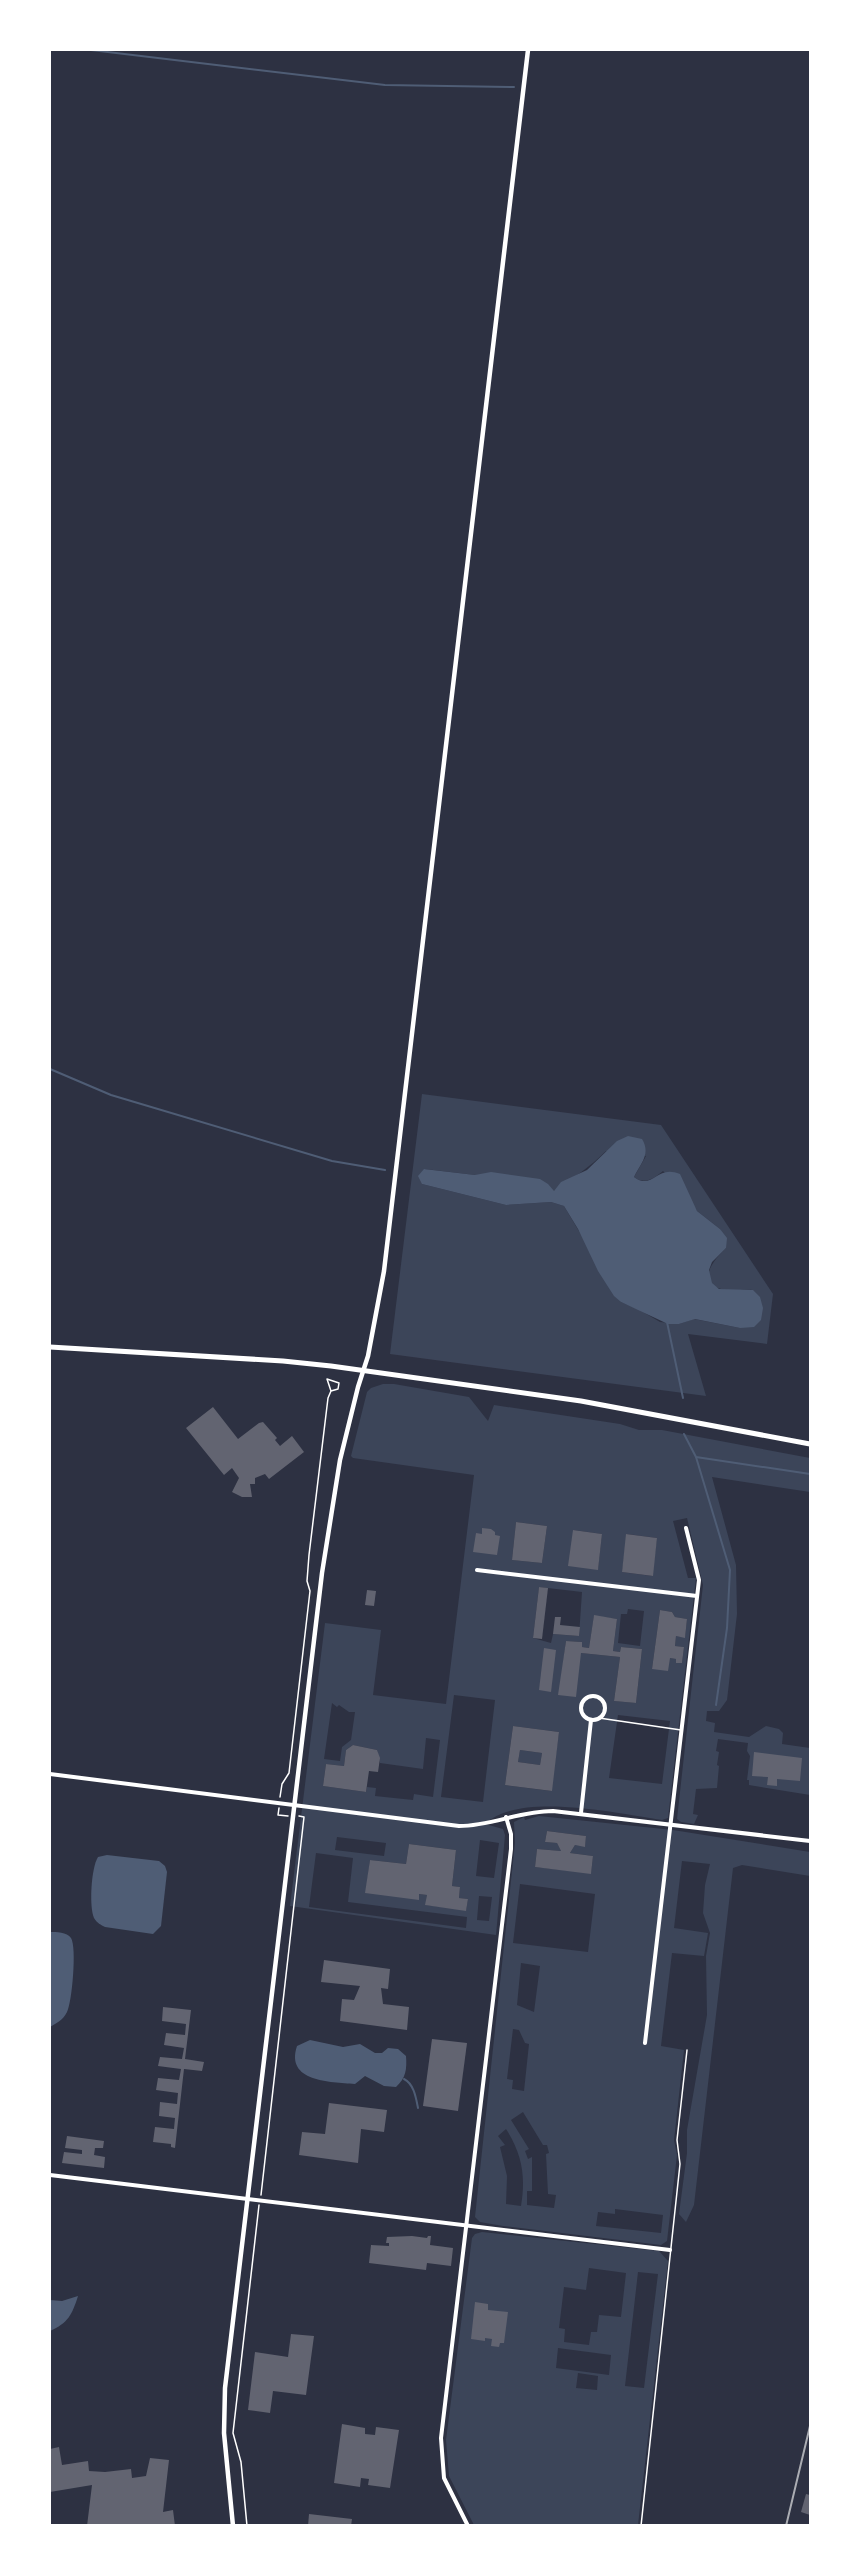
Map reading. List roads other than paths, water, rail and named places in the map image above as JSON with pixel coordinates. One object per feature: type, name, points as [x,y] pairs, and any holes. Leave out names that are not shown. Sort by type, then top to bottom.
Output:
[{"type":"main road","points":[[50,1347],[284,1361],[363,1370],[580,1401],[810,1444]]},
{"type":"street","points":[[233,2526],[225,2453],[224,2412],[292,1816],[323,1563],[340,1460],[375,1326],[384,1271],[528,50]]},
{"type":"street","points":[[645,2043],[697,1596],[698,1573],[686,1528]]},
{"type":"street","points":[[477,1570],[697,1596]]},
{"type":"street","points":[[588,1697],[596,1697],[602,1701],[604,1713],[599,1718],[591,1720],[584,1717],[581,1710],[582,1702],[588,1697]]},
{"type":"street","points":[[580,1813],[591,1720]]},
{"type":"street","points":[[50,1774],[459,1826],[477,1826],[536,1811],[580,1813],[810,1841]]},
{"type":"street","points":[[468,2526],[444,2478],[441,2438],[512,1849],[506,1817]]},
{"type":"street","points":[[50,2175],[248,2197],[670,2250]]},
{"type":"lane","points":[[599,1718],[682,1730]]},
{"type":"lane","points":[[641,2526],[680,2164],[678,2140],[687,2050]]},
{"type":"waterway","points":[[91,50],[385,85],[514,87]]},
{"type":"waterway","points":[[50,1069],[111,1095],[332,1161],[385,1170]]},
{"type":"waterway","points":[[667,1322],[683,1398]]},
{"type":"waterway","points":[[684,1434],[696,1457],[810,1474]]},
{"type":"waterway","points":[[696,1457],[730,1570],[727,1628],[716,1705]]},
{"type":"waterway","points":[[404,2079],[412,2088],[418,2108]]},
{"type":"railway","points":[[786,2526],[810,2426]]}]
